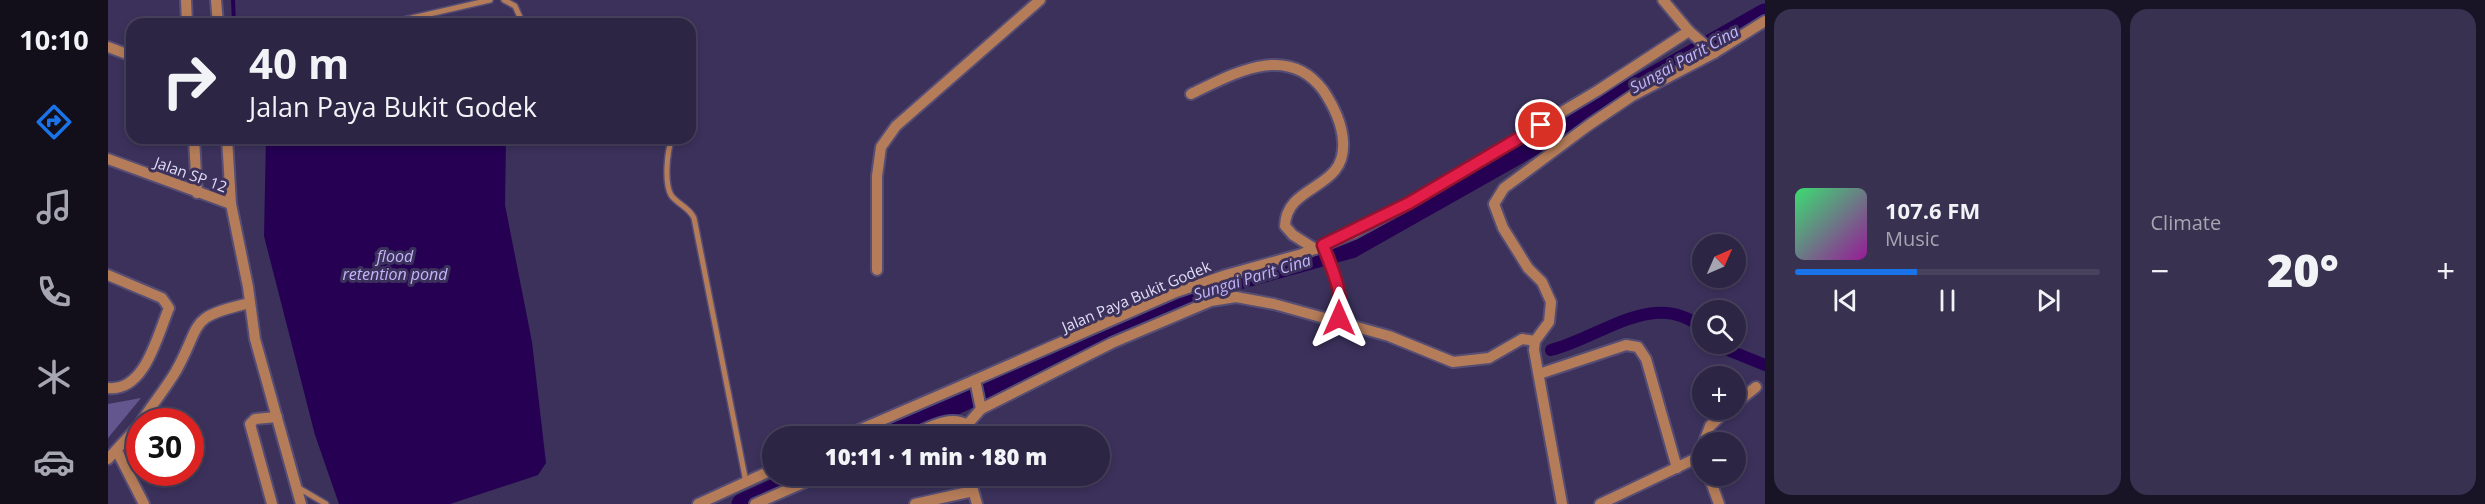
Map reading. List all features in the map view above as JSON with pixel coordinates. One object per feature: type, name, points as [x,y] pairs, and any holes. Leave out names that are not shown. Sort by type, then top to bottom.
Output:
[{"type":"street","points":[[186,0],[187,18]]},
{"type":"street","points":[[216,0],[218,18]]},
{"type":"street","points":[[877,270],[878,176],[881,147],[896,126],[1040,0]]},
{"type":"street","points":[[1663,0],[1712,50]]},
{"type":"street","points":[[1562,504],[1535,341],[1549,322],[1551,302],[1545,287],[1528,268],[1503,228],[1494,204],[1504,188],[1589,124],[1632,96],[1765,21]]},
{"type":"street","name":"Jalan Paya Bukit Godek","points":[[869,426],[975,382],[1176,292],[1226,274],[1321,249],[1409,203],[1693,33]]},
{"type":"street","points":[[108,47],[126,54]]},
{"type":"street","points":[[1191,94],[1230,75],[1273,63],[1290,65],[1305,73],[1319,85],[1338,118],[1343,141],[1342,159],[1334,174],[1298,198],[1285,217],[1285,226],[1293,235],[1321,249],[1331,264],[1337,278],[1339,316]]},
{"type":"street","points":[[194,144],[197,193]]},
{"type":"street","points":[[227,144],[231,204],[255,339],[301,504]]},
{"type":"street","name":"Jalan SP 12","points":[[108,159],[231,204]]},
{"type":"street","points":[[108,275],[162,298],[169,308],[139,377],[125,387],[108,388]]},
{"type":"street","points":[[934,426],[946,421],[974,419],[1112,343],[1211,301],[1236,297],[1339,316],[1453,362],[1488,358],[1522,339],[1535,341]]},
{"type":"street","points":[[150,408],[176,370],[195,328],[203,318],[226,308],[250,303]]},
{"type":"street","points":[[1539,374],[1626,345],[1638,347],[1646,358],[1677,468]]},
{"type":"street","points":[[974,419],[975,382]]},
{"type":"street","points":[[1746,395],[1756,387]]},
{"type":"street","points":[[272,504],[250,424],[255,419],[277,417]]},
{"type":"street","points":[[1708,432],[1716,420]]},
{"type":"street","points":[[108,459],[126,440]]},
{"type":"street","points":[[117,451],[144,504]]},
{"type":"street","points":[[1600,504],[1692,460]]},
{"type":"street","points":[[698,504],[762,475]]},
{"type":"street","points":[[755,504],[796,486]]},
{"type":"street","points":[[972,486],[977,504]]},
{"type":"street","points":[[1713,486],[1719,504]]},
{"type":"street","points":[[915,504],[974,491]]},
{"type":"lane","points":[[412,18],[490,0]]},
{"type":"lane","points":[[504,0],[516,6],[521,18]]},
{"type":"lane","points":[[670,144],[668,186],[671,194],[690,211],[694,218],[746,482]]},
{"type":"lane","points":[[296,486],[326,504]]},
{"type":"shaded area","points":[[141,398],[133,408],[126,408],[126,416],[108,438],[108,404]]},
{"type":"water","name":"flood retention pond","points":[[266,144],[506,144],[505,205],[532,342],[546,463],[538,475],[450,504],[339,504],[315,435],[264,236]]},
{"type":"waterway","points":[[233,0],[234,18]]},
{"type":"waterway","name":"Sungai Parit Cina","points":[[909,426],[1206,288],[1351,248],[1765,14]]},
{"type":"waterway","points":[[1551,350],[1646,314],[1665,313],[1684,317],[1692,322]]},
{"type":"waterway","points":[[1738,354],[1765,365]]},
{"type":"waterway","name":"Sungai Parit Cina","points":[[742,504],[782,486]]},
{"type":"route","points":[[1339,318],[1341,308],[1337,278],[1323,245],[1354,232],[1409,203],[1541,125]]}]
